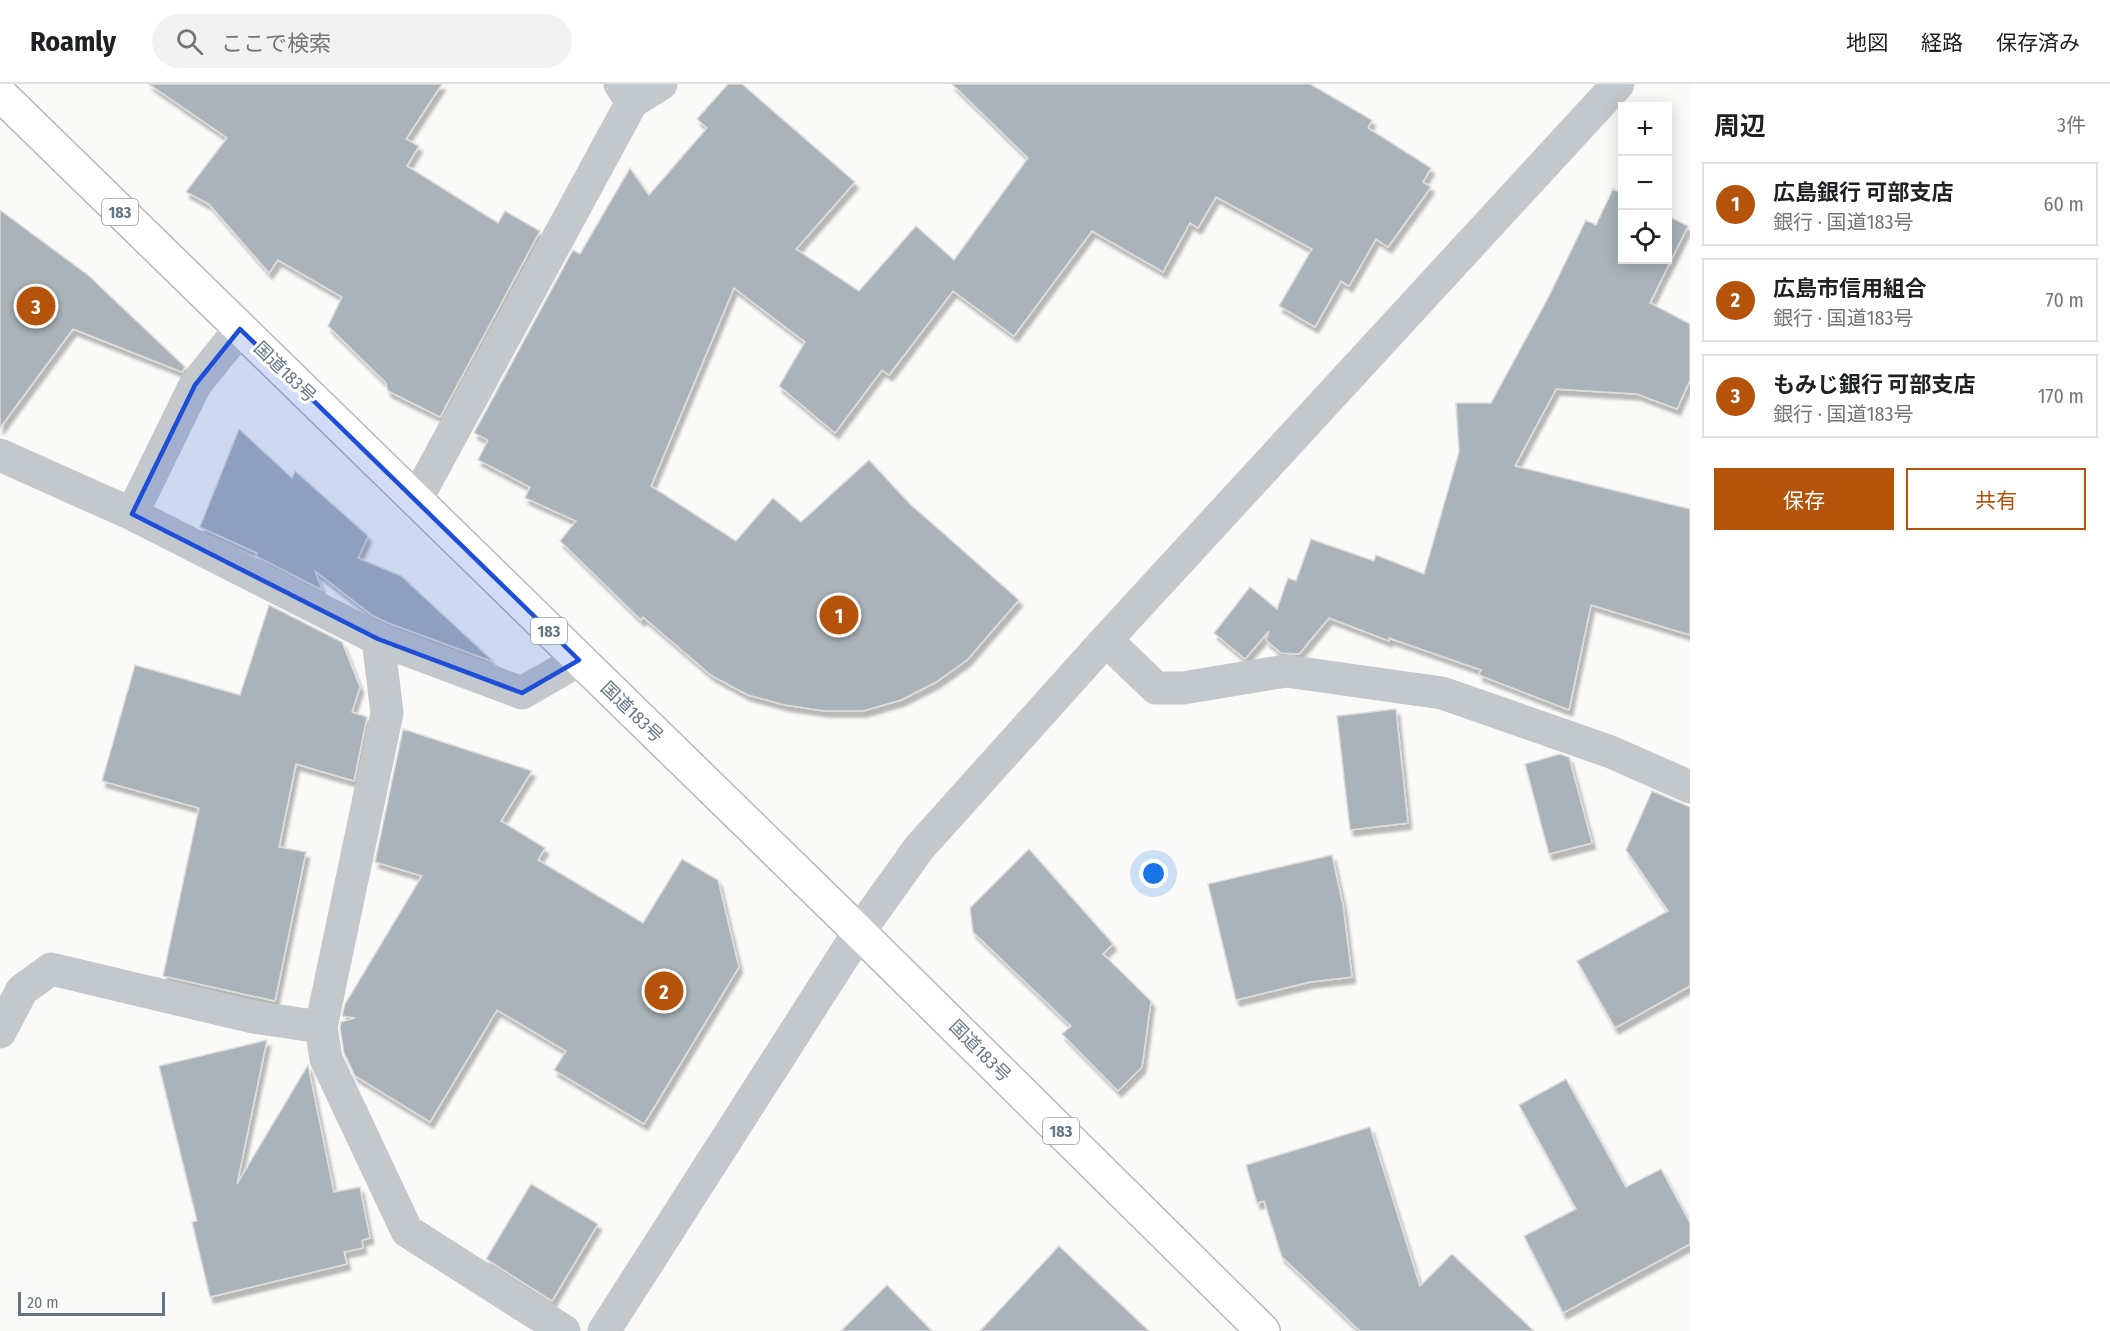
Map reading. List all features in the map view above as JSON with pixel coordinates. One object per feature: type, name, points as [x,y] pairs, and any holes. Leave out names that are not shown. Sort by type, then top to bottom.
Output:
[{"type":"highway","name":"国道183号","points":[[0,94],[859,932],[1263,1331]]},
{"type":"street","points":[[416,500],[626,93],[661,84]]},
{"type":"street","points":[[604,1331],[859,932],[920,848],[1106,640],[1618,84]]},
{"type":"street","points":[[132,514],[195,385],[240,329]]},
{"type":"street","points":[[0,455],[132,514],[378,639],[522,693],[579,660]]},
{"type":"street","points":[[378,639],[387,713],[321,1027],[326,1059],[407,1231],[564,1331]]},
{"type":"street","points":[[1106,640],[1156,688],[1183,688],[1286,671],[1442,693],[1611,752],[1690,787]]},
{"type":"street","points":[[0,1032],[22,990],[51,969],[253,1017],[321,1027]]},
{"type":"highlighted area","points":[[240,329],[579,660],[522,693],[378,639],[132,514],[195,385]]},
{"type":"building","points":[[149,84],[442,84],[406,139],[419,146],[407,166],[498,223],[505,211],[540,231],[440,417],[388,391],[386,383],[328,326],[342,297],[278,260],[269,273],[209,204],[186,192],[227,138]]},
{"type":"building","points":[[728,84],[742,84],[855,182],[796,249],[859,291],[916,226],[954,260],[1028,158],[952,84],[1310,84],[1372,120],[1368,128],[1431,168],[1423,182],[1431,187],[1388,247],[1376,239],[1349,286],[1341,281],[1315,327],[1279,306],[1312,249],[1216,197],[1198,228],[1190,223],[1163,272],[1092,231],[1014,336],[953,291],[889,375],[882,370],[835,433],[779,386],[805,342],[734,288],[651,486],[736,541],[773,498],[801,522],[869,460],[910,504],[1019,600],[967,660],[936,682],[901,700],[863,711],[825,711],[785,705],[748,695],[712,676],[643,617],[641,620],[560,541],[576,521],[525,498],[530,487],[478,460],[488,440],[474,433],[573,250],[580,254],[630,168],[649,195],[707,128],[697,119]]},
{"type":"building","points":[[1613,189],[1618,192],[1618,264],[1669,264],[1650,303],[1690,324],[1690,380],[1677,409],[1637,394],[1556,389],[1515,466],[1690,509],[1690,635],[1591,605],[1569,710],[1479,675],[1481,670],[1389,638],[1389,641],[1329,618],[1299,654],[1281,653],[1266,640],[1269,631],[1245,659],[1214,633],[1250,587],[1277,609],[1288,578],[1296,581],[1311,539],[1374,561],[1376,555],[1424,574],[1459,452],[1456,403],[1491,403],[1548,298],[1586,220],[1596,225]]},
{"type":"building","points":[[0,210],[88,275],[185,367],[182,372],[73,329],[0,428]]},
{"type":"building","points":[[1672,218],[1688,226],[1672,258]]},
{"type":"building","points":[[239,429],[292,478],[295,471],[368,536],[358,558],[401,576],[494,662],[386,622],[372,615],[315,571],[322,590],[256,556],[257,553],[200,527]]},
{"type":"building","points":[[269,605],[342,642],[360,687],[352,712],[367,717],[354,781],[296,764],[279,847],[306,852],[275,1001],[163,976],[199,808],[102,781],[135,665],[240,695]]},
{"type":"building","points":[[1396,709],[1408,823],[1350,830],[1337,716]]},
{"type":"building","points":[[403,729],[532,771],[501,821],[545,848],[538,860],[643,923],[682,859],[718,880],[739,967],[644,1124],[554,1070],[566,1051],[497,1010],[430,1122],[355,1076],[344,1053],[340,1028],[341,1022],[355,1018],[342,1016],[345,1004],[422,876],[375,862]]},
{"type":"building","points":[[1560,754],[1569,757],[1592,843],[1549,854],[1525,764]]},
{"type":"building","points":[[1652,791],[1690,807],[1690,986],[1615,1028],[1577,961],[1668,911],[1626,850]]},
{"type":"building","points":[[1029,849],[1113,944],[1103,954],[1151,1001],[1142,1067],[1118,1091],[1062,1034],[1071,1026],[973,932],[970,908]]},
{"type":"building","points":[[1332,855],[1343,905],[1352,977],[1310,982],[1236,1000],[1208,884]]},
{"type":"building","points":[[267,1040],[237,1184],[308,1065],[334,1192],[360,1187],[370,1238],[362,1240],[363,1248],[344,1252],[347,1264],[210,1297],[192,1222],[197,1221],[159,1066]]},
{"type":"building","points":[[1566,1079],[1626,1187],[1661,1169],[1690,1223],[1690,1244],[1563,1313],[1524,1236],[1576,1209],[1519,1105]]},
{"type":"building","points":[[1370,1127],[1420,1286],[1452,1254],[1534,1331],[1360,1331],[1282,1257],[1264,1201],[1257,1203],[1246,1165]]},
{"type":"building","points":[[531,1184],[598,1224],[552,1301],[486,1259]]},
{"type":"building","points":[[1059,1246],[1149,1331],[980,1331]]},
{"type":"building","points":[[887,1285],[932,1331],[841,1331]]},
{"type":"place","name":"もみじ銀行 可部支店","points":[[36,306]]},
{"type":"place","name":"広島銀行 可部支店","points":[[839,615]]},
{"type":"place","name":"広島市信用組合","points":[[664,991]]}]
